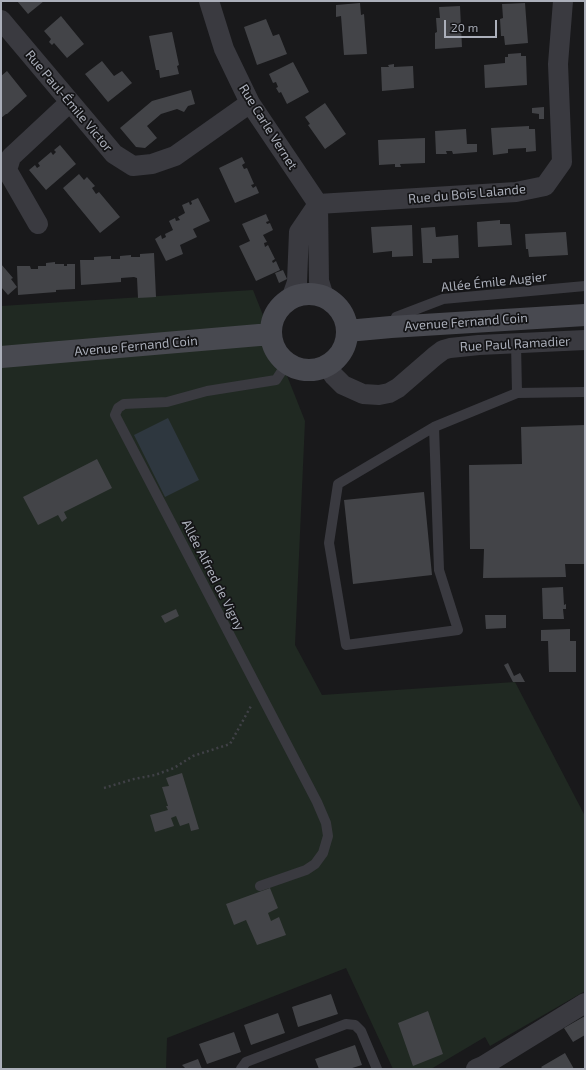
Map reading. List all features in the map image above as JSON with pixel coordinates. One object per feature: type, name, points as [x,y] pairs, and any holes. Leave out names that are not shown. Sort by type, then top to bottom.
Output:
[{"type":"main road","points":[[302,295],[324,297],[333,303],[340,311],[345,321],[347,331],[346,342],[336,360],[327,366],[311,370],[295,367],[287,363],[279,355],[274,346],[271,334],[272,324],[276,314],[282,305],[291,299],[302,295]]},
{"type":"main road","name":"Avenue Fernand Coin","points":[[347,331],[585,315]]},
{"type":"main road","name":"Avenue Fernand Coin","points":[[1,357],[271,334]]},
{"type":"street","name":"Rue Carle Vernet","points":[[209,1],[224,49],[250,103],[318,204]]},
{"type":"street","name":"Rue du Bois Lalande","points":[[318,204],[516,192],[545,186],[562,162],[558,64],[563,1]]},
{"type":"street","name":"Rue Paul-Émile Victor","points":[[1,20],[114,154],[133,166],[152,164],[175,156],[250,103]]},
{"type":"street","points":[[38,224],[7,170],[11,157],[70,102]]},
{"type":"street","points":[[318,204],[318,281],[324,297]]},
{"type":"street","points":[[291,299],[297,282],[299,232],[318,204]]},
{"type":"street","name":"Rue Paul Ramadier","points":[[327,366],[343,385],[363,394],[379,395],[390,393],[398,388],[443,350],[455,347],[585,340]]},
{"type":"street","points":[[476,1069],[585,1003]]},
{"type":"lane","name":"Allée Émile Augier","points":[[391,327],[396,317],[443,299],[585,286]]},
{"type":"lane","points":[[516,343],[517,393]]},
{"type":"lane","name":"Allée Alfred de Vigny","points":[[260,886],[306,870],[315,864],[324,854],[328,836],[326,822],[135,450],[115,415],[118,408],[124,404],[167,402],[207,390],[276,380],[287,363]]},
{"type":"lane","points":[[434,427],[439,570],[458,630],[346,645],[330,543],[338,484],[434,427],[517,393],[585,392]]},
{"type":"lane","points":[[241,1069],[246,1062],[346,1024],[355,1025],[361,1031],[377,1069]]},
{"type":"path","points":[[104,788],[134,779],[155,775],[174,768],[193,756],[230,744],[258,691]]},
{"type":"shaded area","points":[[253,290],[305,421],[295,645],[322,695],[515,682],[585,816],[585,991],[490,1046],[485,1037],[431,1069],[393,1069],[346,968],[167,1038],[166,1069],[1,1069],[1,306]]},
{"type":"shaded area","points":[[168,418],[199,480],[165,497],[134,435]]},
{"type":"building","points":[[17,1],[44,1],[28,14]]},
{"type":"building","points":[[360,3],[361,15],[364,14],[367,54],[344,55],[341,16],[336,17],[336,5]]},
{"type":"building","points":[[525,3],[528,43],[505,45],[504,36],[501,36],[500,19],[503,18],[502,4]]},
{"type":"building","points":[[460,6],[462,47],[435,49],[435,33],[437,32],[436,18],[440,18],[439,7]]},
{"type":"building","points":[[61,16],[84,44],[67,58],[54,43],[52,45],[49,42],[51,39],[44,31]]},
{"type":"building","points":[[266,19],[273,36],[279,34],[287,54],[257,65],[244,27]]},
{"type":"building","points":[[172,32],[179,65],[177,66],[179,74],[160,78],[159,70],[156,70],[149,36]]},
{"type":"building","points":[[521,53],[521,56],[526,56],[527,85],[485,88],[484,65],[505,63],[505,57],[508,57],[508,54]]},
{"type":"building","points":[[102,61],[114,76],[122,71],[132,83],[108,102],[85,74]]},
{"type":"building","points":[[293,62],[309,92],[287,104],[281,92],[279,93],[276,88],[278,87],[276,82],[273,83],[269,74]]},
{"type":"building","points":[[394,64],[394,67],[413,66],[414,88],[382,91],[381,67],[389,67],[388,65]]},
{"type":"building","points":[[7,71],[27,96],[1,118],[1,76]]},
{"type":"building","points":[[191,90],[195,104],[188,106],[184,112],[177,109],[161,114],[147,126],[157,138],[145,148],[136,147],[120,128],[152,101]]},
{"type":"building","points":[[325,103],[346,134],[325,149],[308,125],[310,124],[305,117]]},
{"type":"building","points":[[544,107],[544,119],[539,119],[539,114],[532,113],[532,108]]},
{"type":"building","points":[[529,126],[529,129],[535,129],[536,151],[526,152],[526,148],[508,149],[508,153],[493,155],[491,128]]},
{"type":"building","points":[[466,129],[467,144],[477,144],[477,152],[453,154],[452,151],[446,151],[447,154],[436,154],[435,131]]},
{"type":"building","points":[[425,138],[425,163],[400,164],[401,167],[395,167],[395,164],[379,165],[378,140]]},
{"type":"building","points":[[60,145],[76,164],[46,190],[29,170],[35,165],[37,168],[40,166],[38,163],[51,152],[53,155],[56,152],[54,150]]},
{"type":"building","points":[[242,157],[245,163],[242,165],[244,169],[247,168],[254,184],[251,185],[253,188],[256,186],[259,193],[235,203],[219,168]]},
{"type":"building","points":[[79,174],[84,180],[87,177],[95,186],[92,188],[96,194],[99,192],[120,217],[100,233],[63,188]]},
{"type":"building","points":[[198,198],[210,221],[193,229],[197,237],[180,245],[183,254],[166,261],[155,239],[161,235],[162,239],[166,237],[165,234],[173,230],[169,221],[175,218],[176,221],[180,220],[178,217],[185,213],[182,205],[189,202],[190,205],[192,204],[191,201]]},
{"type":"building","points":[[266,214],[269,221],[266,222],[267,224],[270,223],[273,230],[263,235],[267,242],[264,243],[265,247],[268,245],[275,259],[272,261],[273,263],[276,261],[280,270],[256,281],[239,246],[250,241],[242,224]]},
{"type":"building","points":[[500,220],[500,224],[510,224],[512,245],[478,247],[477,222]]},
{"type":"building","points":[[412,225],[413,256],[392,257],[392,251],[373,253],[371,227]]},
{"type":"building","points":[[435,227],[436,237],[458,235],[459,258],[432,259],[432,263],[423,263],[421,228]]},
{"type":"building","points":[[566,232],[568,255],[529,257],[528,249],[526,249],[525,234]]},
{"type":"building","points":[[154,253],[156,297],[138,298],[137,278],[134,277],[121,278],[121,282],[81,285],[80,260],[94,260],[94,257],[111,256],[111,259],[120,259],[120,256],[131,255],[131,257],[140,257],[140,254]]},
{"type":"building","points":[[55,262],[55,264],[64,264],[64,266],[67,266],[67,264],[75,264],[75,289],[18,295],[17,266],[30,266],[31,269],[38,269],[38,266],[46,266],[46,263]]},
{"type":"building","points":[[1,264],[13,278],[11,279],[17,287],[8,295],[1,287]]},
{"type":"building","points":[[283,270],[287,279],[279,283],[275,273]]},
{"type":"building","points":[[585,425],[585,564],[565,564],[566,577],[483,578],[484,549],[470,549],[469,465],[522,464],[521,427]]},
{"type":"building","points":[[97,459],[112,488],[64,512],[67,518],[62,522],[58,515],[38,525],[23,497]]},
{"type":"building","points":[[424,492],[432,575],[353,584],[344,500]]},
{"type":"building","points":[[563,587],[564,605],[566,604],[566,609],[563,609],[564,619],[543,619],[542,588]]},
{"type":"building","points":[[176,609],[179,616],[165,623],[161,616]]},
{"type":"building","points":[[485,615],[506,615],[506,628],[486,629]]},
{"type":"building","points":[[570,629],[570,641],[576,641],[576,672],[549,672],[548,641],[541,641],[541,630]]},
{"type":"building","points":[[508,663],[514,676],[520,673],[525,682],[513,682],[504,665]]},
{"type":"building","points":[[182,773],[199,829],[191,831],[189,823],[180,826],[176,816],[171,818],[174,826],[155,832],[150,815],[168,810],[162,787],[169,786],[166,778]]},
{"type":"building","points":[[270,888],[278,908],[268,913],[271,921],[279,917],[286,935],[257,945],[246,920],[234,925],[226,904]]},
{"type":"building","points":[[331,994],[338,1014],[298,1027],[292,1007]]},
{"type":"building","points":[[428,1011],[443,1054],[413,1066],[398,1023]]},
{"type":"building","points":[[278,1013],[285,1033],[251,1045],[244,1025]]},
{"type":"building","points":[[585,1016],[585,1035],[573,1042],[564,1028]]},
{"type":"building","points":[[234,1032],[241,1052],[207,1064],[199,1044]]},
{"type":"building","points":[[355,1045],[362,1065],[349,1069],[319,1069],[315,1059]]},
{"type":"building","points":[[565,1053],[574,1069],[543,1069],[541,1067]]},
{"type":"building","points":[[198,1059],[202,1069],[186,1069],[182,1065]]}]
